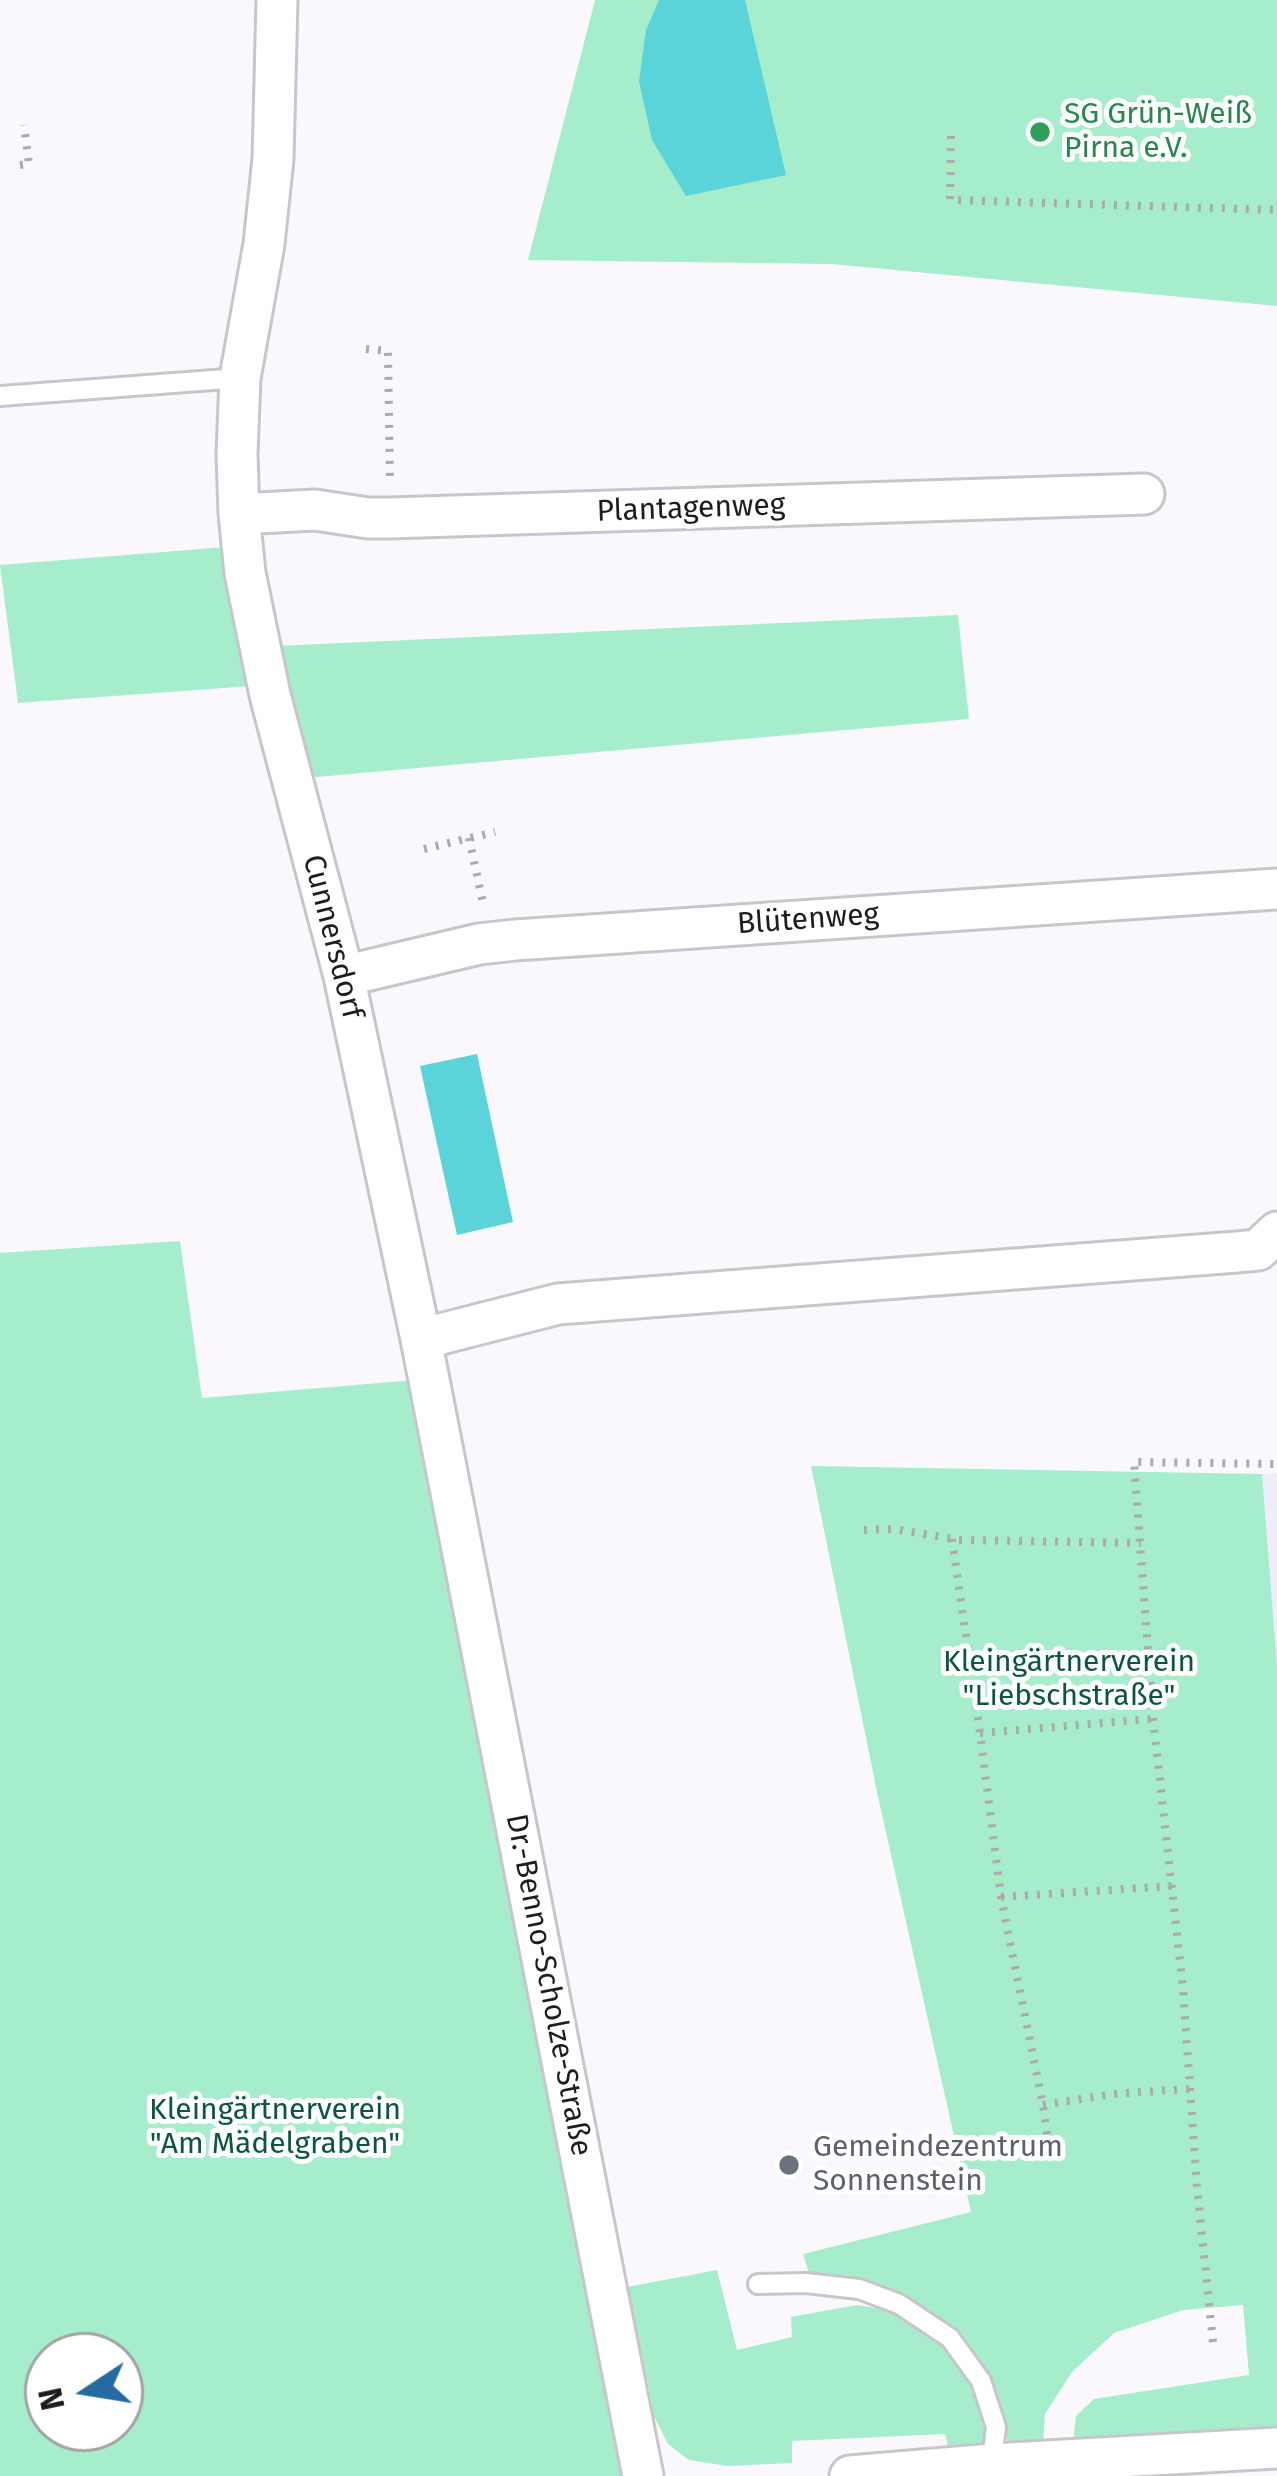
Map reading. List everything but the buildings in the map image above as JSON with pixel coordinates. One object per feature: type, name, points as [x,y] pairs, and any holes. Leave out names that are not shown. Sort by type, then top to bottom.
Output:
[{"type":"street","name":"Cunnersdorf","points":[[277,0],[273,159],[241,378],[238,514],[270,695],[344,976],[453,1493]]},
{"type":"street","name":"Plantagenweg","points":[[238,514],[315,510],[390,518],[1144,494]]},
{"type":"street","name":"Blütenweg","points":[[344,976],[515,940],[1277,889]]},
{"type":"street","points":[[422,1340],[558,1304],[1258,1250],[1277,1232]]},
{"type":"street","name":"Dr.-Benno-Scholze-Straße","points":[[453,1493],[643,2476]]},
{"type":"street","points":[[850,2476],[1157,2466],[1277,2448]]},
{"type":"lane","points":[[0,396],[241,378]]},
{"type":"lane","points":[[758,2284],[859,2289],[899,2304],[950,2338],[981,2381],[996,2427],[991,2470]]},
{"type":"path","points":[[20,165],[28,164],[24,125]]},
{"type":"path","points":[[951,136],[950,200],[1277,210]]},
{"type":"path","points":[[366,350],[388,351],[390,518]]},
{"type":"path","points":[[424,849],[494,832]]},
{"type":"path","points":[[469,838],[487,921]]},
{"type":"path","points":[[1213,2342],[1183,1989],[1153,1718],[1134,1462],[1277,1464]]},
{"type":"path","points":[[864,1530],[894,1529],[952,1539],[1141,1544]]},
{"type":"path","points":[[952,1539],[1000,1897],[1049,2148]]},
{"type":"path","points":[[980,1733],[1153,1718]]},
{"type":"path","points":[[1000,1897],[1172,1886]]},
{"type":"path","points":[[1043,2105],[1189,2089]]},
{"type":"shaded area","points":[[1277,1473],[1277,1665],[1262,1474]]},
{"type":"green space","name":"SG Grün-Weiß Pirna e.V.","points":[[595,0],[1277,0],[1277,306],[832,264],[528,260]]},
{"type":"green space","points":[[226,547],[251,686],[18,703],[0,565]]},
{"type":"green space","points":[[958,615],[969,719],[305,778],[276,646]]},
{"type":"green space","name":"Kleingärtnerverein \"Am Mädelgraben\"","points":[[180,1241],[202,1398],[414,1380],[621,2476],[0,2476],[0,1253]]},
{"type":"green space","name":"Kleingärtnerverein \"Liebschstraße\"","points":[[811,1466],[1262,1474],[1277,1665],[1277,2434],[1077,2453],[1076,2416],[1094,2399],[1249,2375],[1243,2305],[1183,2310],[1114,2333],[1072,2372],[1045,2414],[1043,2444],[1010,2449],[991,2382],[959,2335],[905,2295],[809,2273],[803,2254],[971,2212],[877,1792]]},
{"type":"green space","points":[[717,2270],[737,2350],[792,2337],[791,2317],[857,2305],[894,2311],[942,2342],[974,2386],[986,2426],[986,2453],[950,2455],[945,2434],[792,2441],[792,2463],[728,2466],[689,2460],[668,2444],[648,2405],[652,2403],[627,2287]]},
{"type":"water","points":[[659,0],[745,0],[786,175],[686,196],[652,140],[639,81],[646,30]]},
{"type":"water","points":[[477,1054],[513,1222],[457,1235],[420,1066]]},
{"type":"place","name":"SG Grün-Weiß Pirna e.V.","points":[[1040,132]]},
{"type":"place","name":"Gemeindezentrum Sonnenstein","points":[[789,2165]]}]
